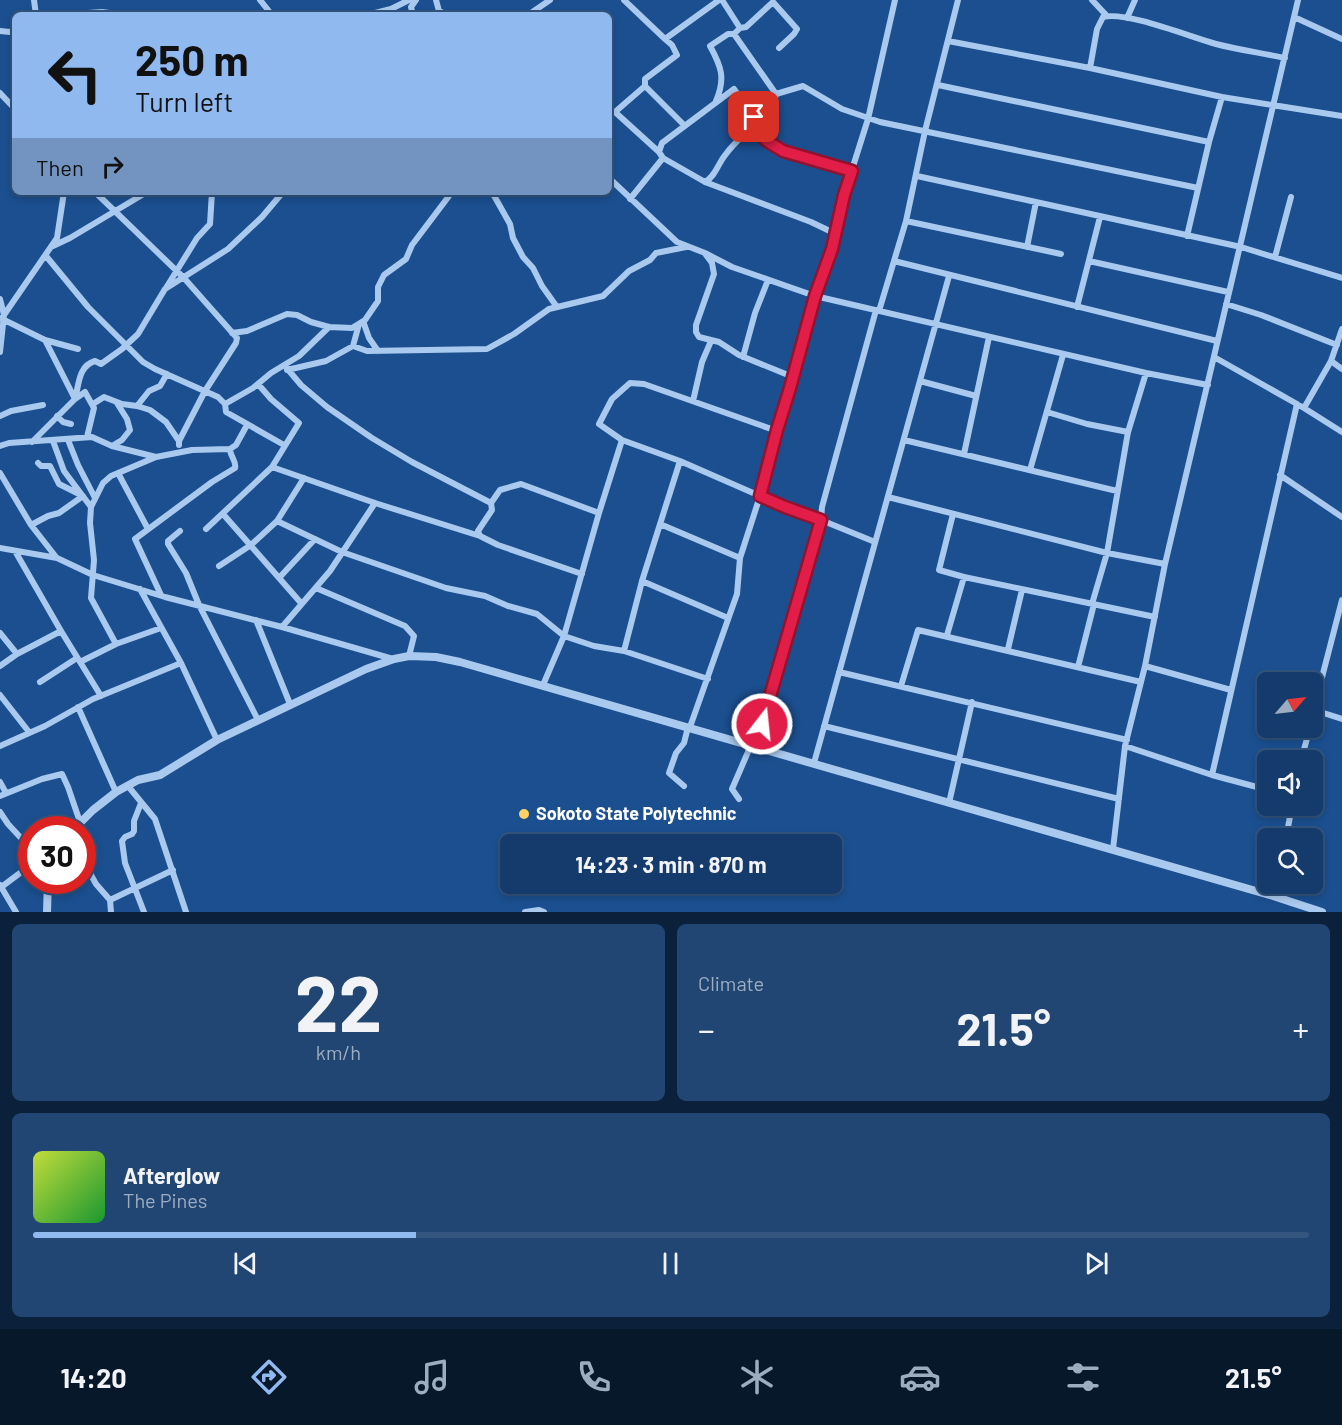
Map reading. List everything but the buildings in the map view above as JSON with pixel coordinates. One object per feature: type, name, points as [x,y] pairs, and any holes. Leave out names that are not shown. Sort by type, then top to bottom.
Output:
[{"type":"street","points":[[260,0],[270,12]]},
{"type":"street","points":[[379,12],[410,4],[416,0]]},
{"type":"street","points":[[532,12],[550,0]]},
{"type":"street","points":[[624,0],[672,45],[677,55],[645,79],[645,86],[685,126]]},
{"type":"street","points":[[664,39],[721,0],[740,28]]},
{"type":"street","points":[[684,786],[669,773],[676,753],[684,743],[737,594],[740,558],[760,496],[815,296],[832,249],[868,118],[895,0]]},
{"type":"street","points":[[739,798],[732,789],[753,746],[821,520],[822,507],[878,310],[906,221],[925,131],[958,0]]},
{"type":"street","points":[[1092,0],[1107,16]]},
{"type":"street","points":[[1127,18],[1135,0]]},
{"type":"street","points":[[1113,849],[1126,743],[1145,666],[1165,564],[1298,0]]},
{"type":"street","points":[[716,101],[722,79],[721,65],[710,46],[728,34],[734,34],[740,28],[746,27],[773,2],[797,29],[778,48]]},
{"type":"street","points":[[1090,68],[1097,29],[1103,17],[1107,16],[1127,18],[1218,45],[1285,58]]},
{"type":"street","points":[[1294,17],[1342,39]]},
{"type":"street","points":[[734,34],[776,93]]},
{"type":"street","points":[[948,41],[1090,68],[1222,97],[1342,114]]},
{"type":"street","points":[[938,85],[1209,142]]},
{"type":"street","points":[[615,112],[645,86]]},
{"type":"street","points":[[776,93],[803,86],[842,109],[868,118],[1198,188]]},
{"type":"street","points":[[630,199],[661,155],[662,143],[734,89],[767,141],[783,151],[852,171]]},
{"type":"street","points":[[0,93],[12,106]]},
{"type":"street","points":[[705,182],[710,179],[723,157],[743,138],[753,121],[775,98],[776,93]]},
{"type":"street","points":[[1187,236],[1222,97]]},
{"type":"street","points":[[612,109],[661,155],[705,182],[811,222],[836,234]]},
{"type":"street","points":[[917,176],[1240,247],[1342,278]]},
{"type":"street","points":[[612,181],[677,242],[732,267],[768,280],[815,296],[936,325],[1063,355],[1208,385]]},
{"type":"street","points":[[3,318],[53,246],[57,237],[64,195]]},
{"type":"street","points":[[98,195],[184,278],[237,338],[179,441],[179,451]]},
{"type":"street","points":[[53,246],[142,195]]},
{"type":"street","points":[[75,399],[79,377],[85,365],[94,361],[101,364],[127,345],[148,320],[197,238],[210,224],[212,195]]},
{"type":"street","points":[[165,290],[228,249],[262,218],[281,195]]},
{"type":"street","points":[[444,204],[446,195]]},
{"type":"street","points":[[232,333],[247,331],[287,314],[297,315],[329,327],[352,328],[361,322],[378,301],[378,288],[384,275],[406,259],[412,245],[450,195]]},
{"type":"street","points":[[494,195],[510,224],[513,238],[523,257],[533,268],[557,308]]},
{"type":"street","points":[[1275,257],[1291,197]]},
{"type":"street","points":[[1027,247],[1036,202]]},
{"type":"street","points":[[1077,307],[1100,217]]},
{"type":"street","points":[[906,221],[1060,254]]},
{"type":"street","points":[[353,346],[367,351],[487,349],[514,334],[549,309],[603,296],[629,271],[650,260],[656,253],[688,247]]},
{"type":"street","points":[[705,253],[712,262],[714,274],[695,329],[699,337],[719,342],[743,357],[793,377]]},
{"type":"street","points":[[46,256],[88,307],[143,362],[218,397],[225,404],[226,412],[284,445]]},
{"type":"street","points":[[894,261],[1217,341]]},
{"type":"street","points":[[1089,261],[1228,292]]},
{"type":"street","points":[[814,763],[950,276]]},
{"type":"street","points":[[743,357],[755,312],[768,280]]},
{"type":"street","points":[[0,299],[3,318],[0,352]]},
{"type":"street","points":[[1226,304],[1261,315],[1336,345]]},
{"type":"street","points":[[3,318],[45,340],[78,349]]},
{"type":"street","points":[[225,404],[258,384],[271,373],[326,361],[353,346],[361,322]]},
{"type":"street","points":[[361,322],[378,351]]},
{"type":"street","points":[[286,368],[329,327]]},
{"type":"street","points":[[1212,774],[1280,476],[1301,406],[1330,362],[1342,329]]},
{"type":"street","points":[[964,454],[989,337]]},
{"type":"street","points":[[45,340],[75,399]]},
{"type":"street","points":[[693,401],[705,352],[711,341]]},
{"type":"street","points":[[1030,470],[1063,355]]},
{"type":"street","points":[[1214,357],[1342,432]]},
{"type":"street","points":[[1330,362],[1342,369]]},
{"type":"street","points":[[286,368],[301,385],[327,407],[372,438],[412,462],[491,503]]},
{"type":"street","points":[[1078,667],[1107,553],[1128,432],[1146,373]]},
{"type":"street","points":[[137,406],[149,391],[160,386],[167,374]]},
{"type":"street","points":[[920,381],[976,396]]},
{"type":"street","points":[[777,430],[662,389],[630,383],[612,399],[599,423],[622,440],[680,461],[785,507],[875,542]]},
{"type":"street","points":[[206,529],[272,466],[298,425],[298,422],[271,399],[258,384]]},
{"type":"street","points":[[32,442],[75,399],[86,392],[93,404],[87,437]]},
{"type":"street","points":[[93,404],[104,398],[150,410],[160,416],[179,441]]},
{"type":"street","points":[[112,446],[122,440],[130,430],[127,419],[117,402]]},
{"type":"street","points":[[0,416],[10,411],[43,405]]},
{"type":"street","points":[[1047,412],[1087,424],[1128,432]]},
{"type":"street","points":[[57,416],[63,422],[71,423]]},
{"type":"street","points":[[116,644],[91,598],[93,575],[91,507],[103,483],[118,473],[156,457],[179,451],[230,449],[236,445],[247,425]]},
{"type":"street","points":[[0,446],[92,437],[112,446],[156,457]]},
{"type":"street","points":[[68,440],[95,498]]},
{"type":"street","points":[[543,685],[564,636],[622,440]]},
{"type":"street","points":[[904,440],[1117,491]]},
{"type":"street","points":[[53,441],[64,471],[91,507]]},
{"type":"street","points":[[161,595],[135,541],[137,536],[235,468],[236,464],[230,455],[230,449]]},
{"type":"street","points":[[624,651],[642,581],[680,461]]},
{"type":"street","points":[[38,463],[41,466],[50,466],[59,484],[83,496]]},
{"type":"street","points":[[272,466],[375,503],[480,536],[498,545],[582,574]]},
{"type":"street","points":[[0,473],[32,525],[57,558]]},
{"type":"street","points":[[118,473],[148,529]]},
{"type":"street","points":[[1280,476],[1342,517]]},
{"type":"street","points":[[219,567],[251,545],[276,521],[304,478]]},
{"type":"street","points":[[480,536],[480,526],[492,510],[491,503],[500,490],[521,484],[599,513]]},
{"type":"street","points":[[32,525],[59,513],[83,496]]},
{"type":"street","points":[[888,497],[1107,553],[1165,564]]},
{"type":"street","points":[[282,627],[330,571],[375,503]]},
{"type":"street","points":[[223,514],[301,603]]},
{"type":"street","points":[[953,514],[939,570],[1022,590],[1155,617]]},
{"type":"street","points":[[276,521],[342,552],[446,588],[485,596],[508,606],[537,614],[564,636],[594,646],[624,651],[708,679]]},
{"type":"street","points":[[660,524],[740,558]]},
{"type":"street","points":[[180,531],[168,541],[168,544],[186,573],[199,605],[258,720]]},
{"type":"street","points":[[279,579],[315,539]]},
{"type":"street","points":[[0,548],[57,558],[93,575],[393,659]]},
{"type":"street","points":[[15,550],[101,696]]},
{"type":"street","points":[[947,635],[963,577]]},
{"type":"street","points":[[642,581],[728,618]]},
{"type":"street","points":[[316,588],[405,626],[414,636],[409,656]]},
{"type":"street","points":[[140,589],[181,663],[217,740]]},
{"type":"street","points":[[1008,649],[1022,590]]},
{"type":"street","points":[[1323,674],[1342,600]]},
{"type":"street","points":[[256,620],[290,704]]},
{"type":"street","points":[[40,682],[78,660],[161,628]]},
{"type":"street","points":[[902,686],[918,630],[1008,649],[1141,682]]},
{"type":"street","points":[[0,666],[17,654],[61,631]]},
{"type":"street","points":[[0,633],[17,654]]},
{"type":"street","points":[[87,816],[116,792],[138,780],[160,775],[217,740],[366,669],[409,656],[436,657],[543,685],[1113,849],[1322,912]]},
{"type":"street","points":[[0,746],[45,726],[101,696],[181,663]]},
{"type":"street","points":[[1145,666],[1231,690]]},
{"type":"street","points":[[839,672],[972,702],[1126,743],[1212,774],[1257,787]]},
{"type":"street","points":[[0,695],[29,732]]},
{"type":"street","points":[[949,803],[972,702]]},
{"type":"street","points":[[78,707],[116,792]]},
{"type":"street","points":[[1323,715],[1342,719]]},
{"type":"street","points":[[824,726],[1119,799]]},
{"type":"street","points":[[0,782],[3,794],[62,774],[78,816]]},
{"type":"street","points":[[128,786],[155,819],[186,912]]},
{"type":"street","points":[[141,802],[134,820],[134,831],[122,841],[125,862],[144,912]]},
{"type":"street","points":[[0,812],[18,835]]},
{"type":"street","points":[[110,900],[173,870]]},
{"type":"street","points":[[16,912],[1,887],[18,874]]},
{"type":"street","points":[[96,884],[110,900],[111,912]]},
{"type":"street","points":[[47,912],[48,894]]},
{"type":"street","points":[[525,912],[539,910],[544,912]]},
{"type":"place","name":"Sokoto State Polytechnic","points":[[524,814]]},
{"type":"route","points":[[754,117],[752,124],[759,134],[783,151],[821,164],[852,171],[832,249],[815,296],[760,496],[821,520],[762,724]]}]
